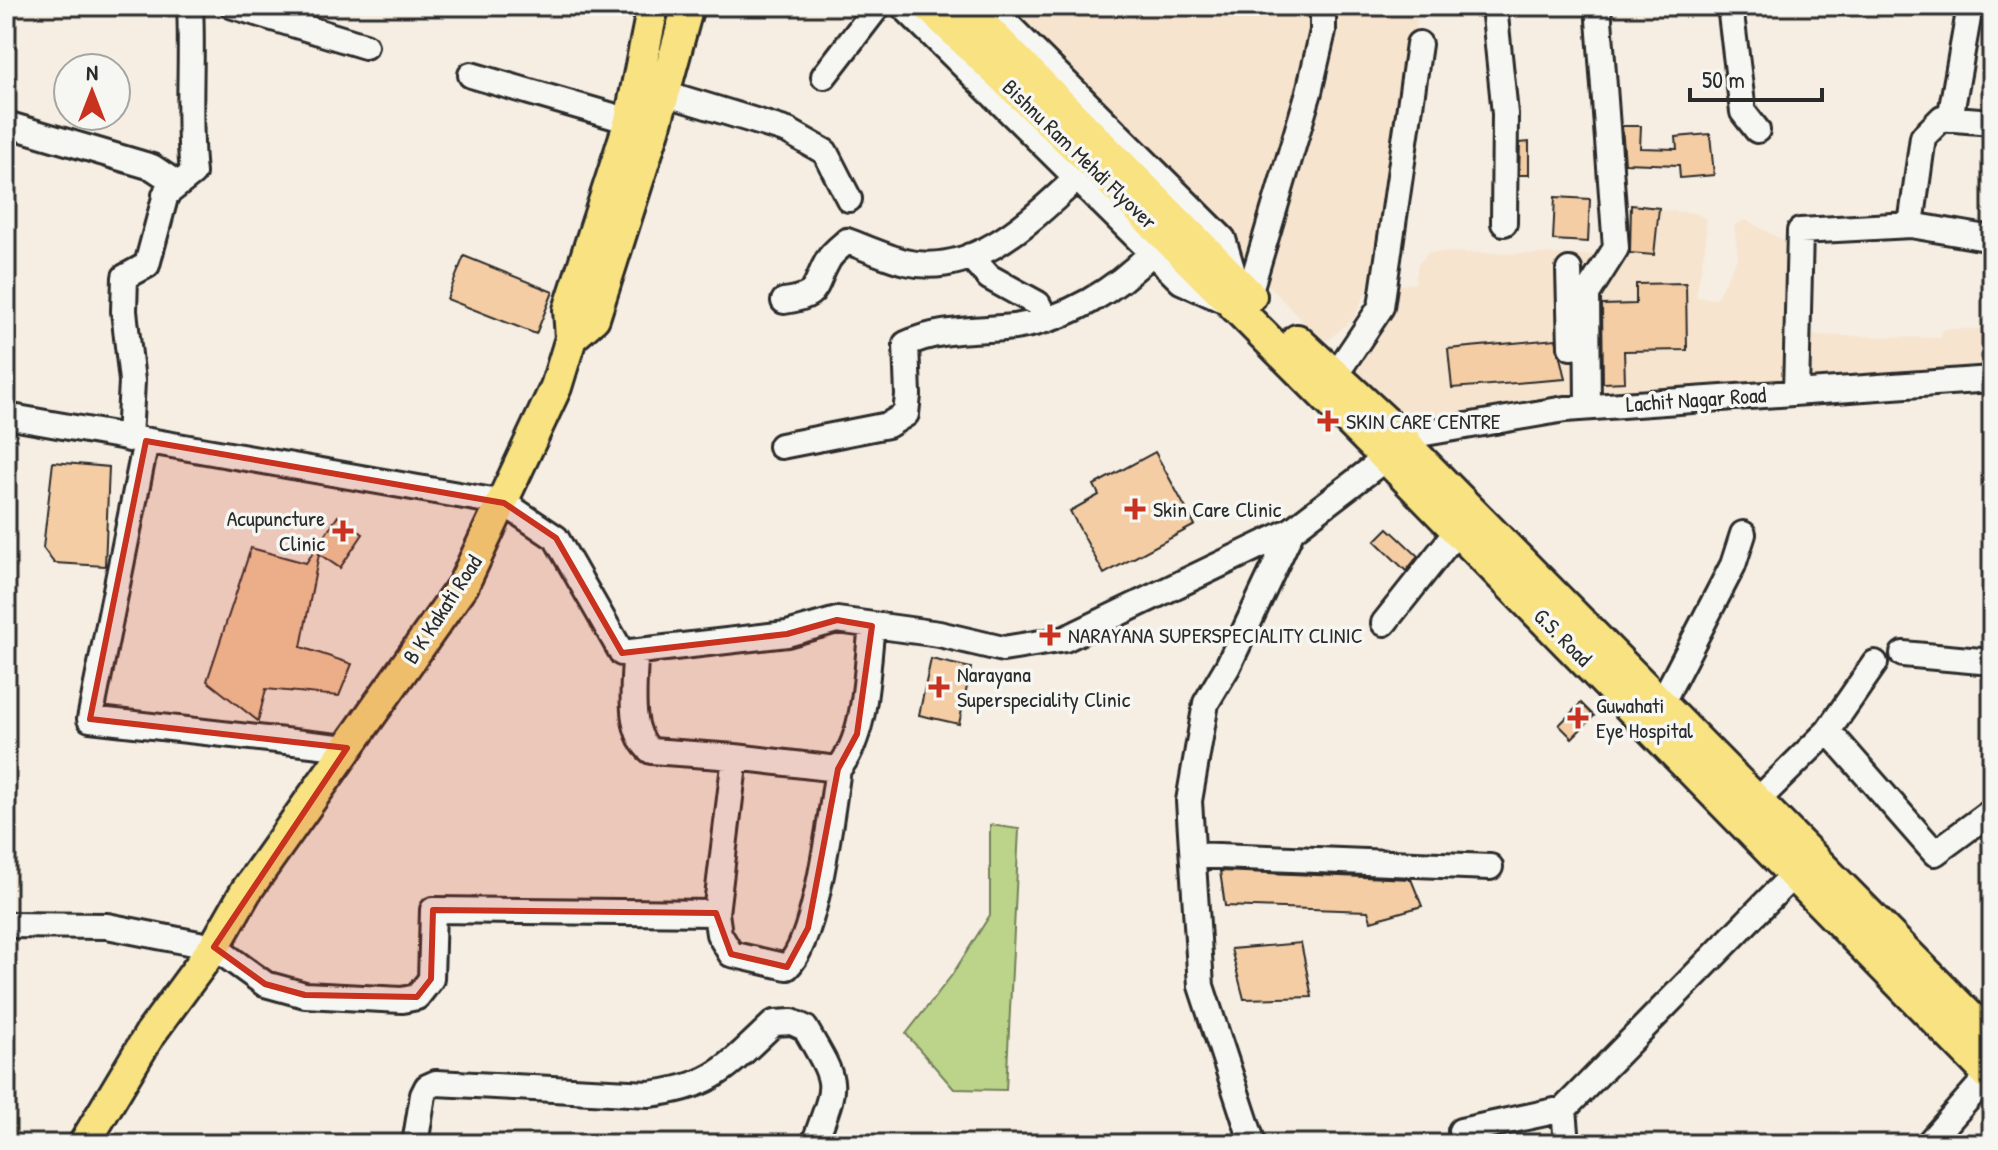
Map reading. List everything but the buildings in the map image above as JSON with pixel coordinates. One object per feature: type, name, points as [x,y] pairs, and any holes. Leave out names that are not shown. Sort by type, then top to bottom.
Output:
[{"type":"main road","name":"B K Kakati Road","points":[[84,1144],[150,1034],[214,947],[246,891],[463,585],[504,503],[556,387],[571,338],[569,310],[630,121],[653,6]]},
{"type":"main road","points":[[571,338],[594,318],[688,6]]},
{"type":"main road","name":"Bishnu Ram Mehdi Flyover","points":[[964,6],[1199,255]]},
{"type":"main road","name":"Bishnu Ram Mehdi Flyover","points":[[911,7],[1238,292]]},
{"type":"main road","name":"G.S. Road","points":[[1238,292],[1334,377],[1394,448],[1457,531],[1795,873],[1990,1076]]},
{"type":"main road","name":"G.S. Road","points":[[1238,292],[1394,448],[1412,451],[1992,1039]]},
{"type":"street","points":[[165,195],[193,173],[190,142],[193,64],[190,6]]},
{"type":"street","points":[[233,6],[365,46]]},
{"type":"street","points":[[824,76],[878,6]]},
{"type":"street","points":[[989,6],[1223,239],[1238,292]]},
{"type":"street","points":[[1238,292],[1309,92],[1323,31],[1323,6]]},
{"type":"street","points":[[1494,6],[1505,114],[1504,223]]},
{"type":"street","points":[[1581,408],[1587,294],[1601,277],[1616,248],[1598,6]]},
{"type":"street","points":[[1730,6],[1743,112],[1757,130]]},
{"type":"street","points":[[1950,119],[1968,18],[1965,6]]},
{"type":"street","points":[[911,7],[1181,281],[1238,292]]},
{"type":"street","points":[[1334,377],[1381,307],[1419,44]]},
{"type":"street","points":[[471,75],[630,121]]},
{"type":"street","points":[[664,93],[788,131],[825,152],[849,199]]},
{"type":"street","points":[[1911,225],[1923,137],[1942,118],[1992,122]]},
{"type":"street","points":[[6,124],[152,167],[170,179],[147,265],[125,277],[124,311],[138,440],[90,719],[347,748]]},
{"type":"street","points":[[784,301],[807,298],[814,291],[829,258],[847,241],[908,263],[956,262],[1003,242],[1077,178]]},
{"type":"street","points":[[1796,392],[1800,231],[1911,225],[1992,239]]},
{"type":"street","points":[[781,446],[888,425],[906,414],[906,344],[924,335],[1017,326],[1046,320],[1124,281],[1152,252]]},
{"type":"street","points":[[970,256],[989,277],[1038,304],[1046,320]]},
{"type":"street","points":[[1569,270],[1581,408]]},
{"type":"street","name":"Lachit Nagar Road","points":[[1394,448],[1581,408],[1992,379]]},
{"type":"street","points":[[6,416],[504,503],[556,538],[622,653],[787,634],[837,620],[939,634],[1003,649],[1065,639],[1292,530],[1394,448]]},
{"type":"street","points":[[1253,1144],[1201,986],[1189,801],[1206,703],[1228,666],[1292,530]]},
{"type":"street","points":[[1384,623],[1457,531]]},
{"type":"street","points":[[1661,704],[1733,565],[1743,534]]},
{"type":"street","points":[[735,757],[716,913],[719,934],[731,954],[787,967],[796,959],[808,928],[838,769],[857,734],[872,626]]},
{"type":"street","points":[[635,653],[636,730],[642,744],[651,751],[838,769]]},
{"type":"street","points":[[1903,654],[1992,662]]},
{"type":"street","points":[[1757,801],[1828,731],[1875,663]]},
{"type":"street","points":[[1828,731],[1935,853],[1992,811]]},
{"type":"street","points":[[1193,855],[1490,867]]},
{"type":"street","points":[[1461,1131],[1564,1109],[1795,873]]},
{"type":"street","points":[[6,925],[107,926],[214,947],[265,984],[305,995],[402,1000],[417,997],[431,979],[433,910],[716,913]]},
{"type":"street","points":[[415,1144],[423,1095],[427,1087],[436,1083],[649,1094],[683,1090],[716,1077],[774,1023],[782,1021],[805,1028],[830,1071],[834,1088],[814,1144]]},
{"type":"street","points":[[1928,1144],[1990,1076]]},
{"type":"street","points":[[1564,1109],[1567,1144]]},
{"type":"highlighted area","points":[[146,441],[504,503],[556,538],[622,653],[787,634],[837,620],[872,626],[857,734],[838,769],[808,928],[787,967],[731,954],[716,913],[433,910],[431,979],[417,997],[305,995],[265,984],[214,947],[347,748],[90,719]]},
{"type":"shaded area","points":[[1006,6],[1420,6],[1373,276],[1354,318],[1328,340],[1318,338]]},
{"type":"shaded area","points":[[1626,207],[1696,213],[1706,219],[1706,241],[1696,297],[1716,299],[1738,256],[1734,225],[1746,220],[1795,247],[1799,335],[1940,338],[1943,329],[1992,329],[1992,375],[1451,412],[1409,432],[1347,372],[1392,286],[1415,283],[1418,264],[1429,252],[1609,255]]},
{"type":"green space","points":[[990,825],[1019,829],[1006,1090],[954,1089],[906,1034],[952,975],[990,915]]},
{"type":"place","name":"SKIN CARE CENTRE","points":[[1328,421]]},
{"type":"place","name":"Skin Care Clinic","points":[[1135,509]]},
{"type":"place","name":"Acupuncture Clinic","points":[[343,531]]},
{"type":"place","name":"NARAYANA SUPERSPECIALITY CLINIC","points":[[1050,635]]},
{"type":"place","name":"Narayana Superspeciality Clinic","points":[[939,687]]},
{"type":"place","name":"Guwahati Eye Hospital","points":[[1578,718]]}]
